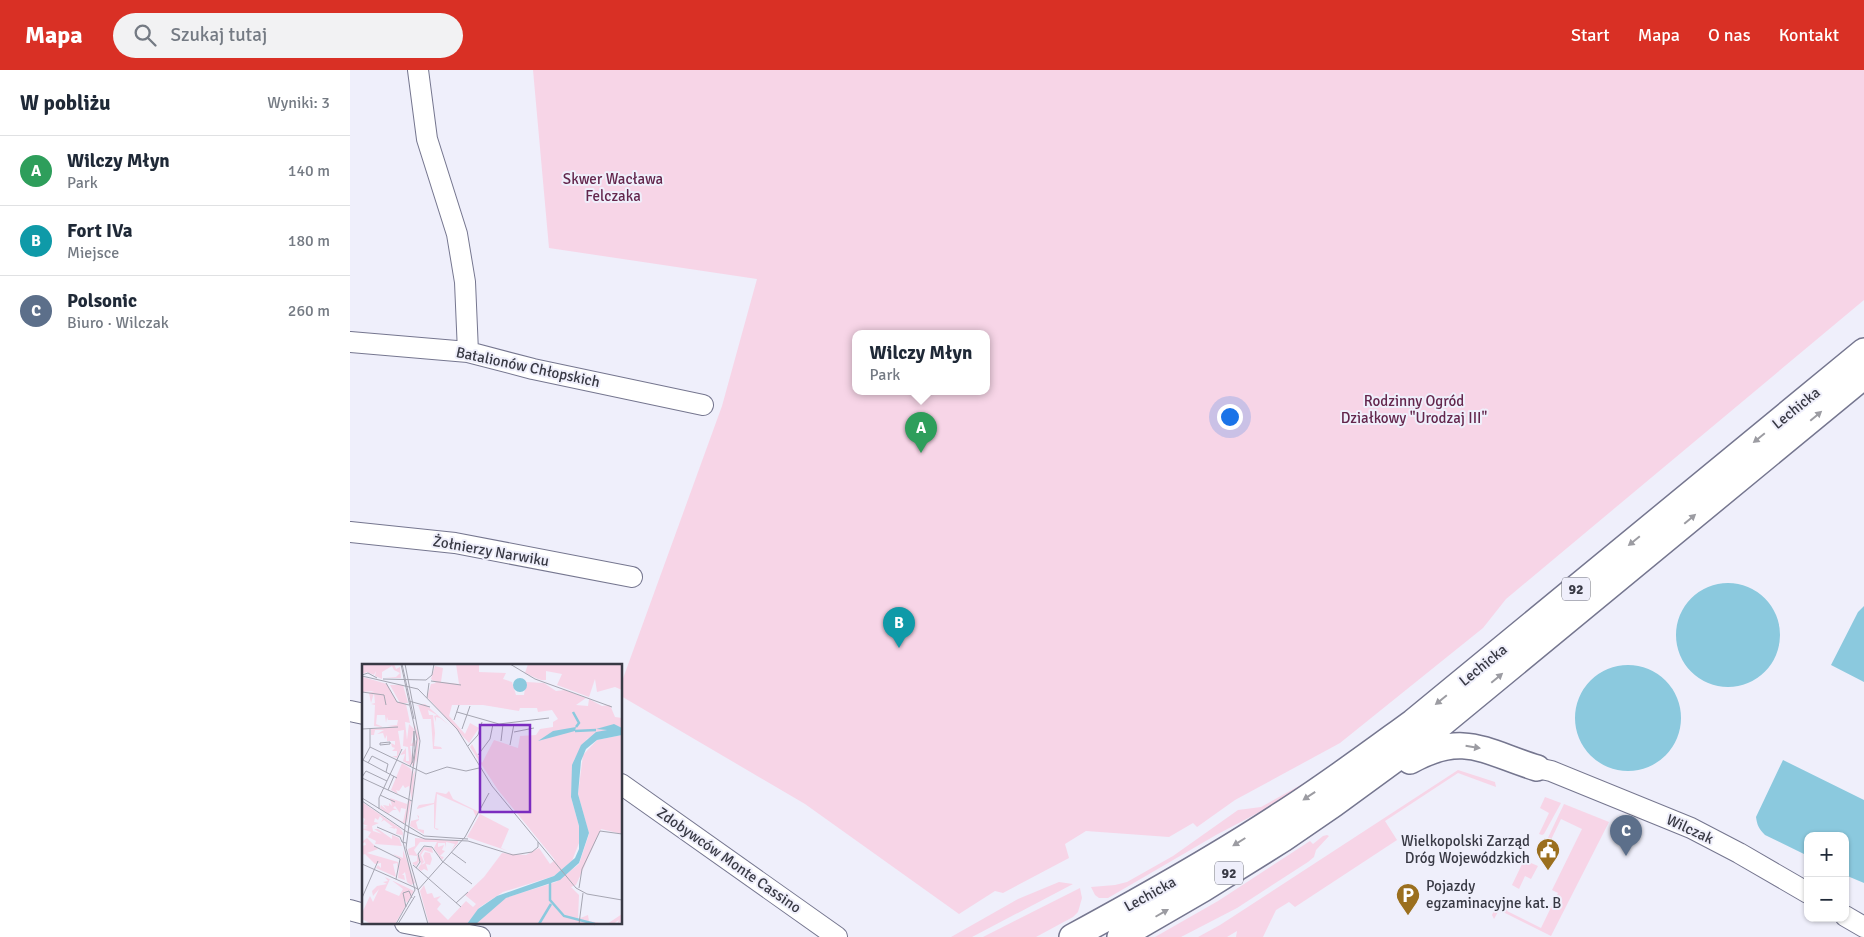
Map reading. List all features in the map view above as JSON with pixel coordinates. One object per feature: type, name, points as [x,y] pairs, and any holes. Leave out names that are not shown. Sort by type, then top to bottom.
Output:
[{"type":"main road","name":"Lechicka","points":[[1072,937],[1232,846],[1336,778],[1413,722],[1864,351]]},
{"type":"main road","name":"Lechicka","points":[[1120,937],[1203,890],[1284,839],[1459,710],[1864,376]]},
{"type":"main road","points":[[1334,804],[1419,756],[1444,746],[1475,746],[1537,768]]},
{"type":"street","points":[[418,70],[427,139],[457,234],[465,282],[468,352]]},
{"type":"street","name":"Batalionów Chłopskich","points":[[350,342],[468,352],[534,369],[703,405]]},
{"type":"street","name":"Żołnierzy Narwiku","points":[[350,532],[455,543],[632,577]]},
{"type":"street","name":"Wilczak","points":[[1537,768],[1551,771],[1691,828],[1804,891]]},
{"type":"street","name":"Zdobywców Monte Cassino","points":[[622,785],[837,937]]},
{"type":"street","points":[[1849,918],[1864,927]]},
{"type":"street","points":[[410,924],[480,937]]},
{"type":"green space","points":[[533,70],[1864,70],[1864,300],[1506,599],[1483,628],[1340,743],[1235,800],[1197,827],[1193,823],[1169,837],[1086,831],[1065,844],[1069,858],[1003,893],[995,891],[959,914],[805,804],[622,697],[622,681],[722,406],[757,279],[549,248]]},
{"type":"green space","points":[[1342,762],[1288,797],[1216,835],[1108,898],[1099,898],[1095,895],[1091,887],[1127,882],[1173,856],[1238,810],[1261,807]]},
{"type":"green space","points":[[1458,770],[1495,782],[1496,787],[1458,773],[1385,821],[1397,840],[1295,907],[1289,902],[1276,910],[1263,937],[1236,937],[1237,931],[1227,937],[1198,937],[1220,925]]},
{"type":"green space","points":[[1545,797],[1561,803],[1542,835],[1539,834],[1549,813],[1540,808]]},
{"type":"green space","points":[[1564,804],[1609,822],[1551,936],[1499,910],[1494,919],[1492,915],[1499,900],[1506,897],[1512,901],[1507,911],[1541,928],[1558,893],[1552,890],[1582,829],[1561,819],[1548,846],[1545,844]]},
{"type":"green space","points":[[1327,835],[1329,836],[1316,850],[1314,857],[1308,862],[1237,908],[1181,937],[1155,937],[1218,901],[1310,841],[1313,844]]},
{"type":"green space","points":[[1524,860],[1538,866],[1531,879],[1525,876],[1519,889],[1512,885]]},
{"type":"green space","points":[[1059,882],[1073,884],[972,937],[951,937],[1018,899]]},
{"type":"green space","points":[[1080,888],[1082,898],[1078,912],[1073,917],[1036,937],[983,937]]},
{"type":"water","points":[[1728,583],[1748,587],[1765,598],[1776,615],[1780,635],[1776,655],[1765,672],[1748,683],[1728,687],[1708,683],[1691,672],[1680,655],[1676,635],[1680,615],[1691,598],[1708,587]]},
{"type":"water","points":[[1864,606],[1864,682],[1831,665],[1858,612]]},
{"type":"water","points":[[1628,665],[1648,669],[1665,681],[1677,698],[1681,718],[1677,738],[1665,755],[1648,767],[1628,771],[1608,767],[1591,755],[1579,738],[1575,718],[1579,698],[1591,681],[1608,669]]},
{"type":"water","points":[[1783,760],[1864,800],[1864,883],[1849,877],[1849,832],[1804,832],[1804,854],[1765,835],[1758,825],[1756,817]]},
{"type":"place","name":"Wilczy Młyn","points":[[921,453]]},
{"type":"place","name":"Fort IVa","points":[[899,648]]},
{"type":"place","name":"Polsonic","points":[[1626,856]]},
{"type":"place","name":"Wielkopolski Zarząd Dróg Wojewódzkich","points":[[1548,871]]},
{"type":"place","name":"Pojazdy egzaminacyjne kat. B","points":[[1408,916]]},
{"type":"park label","name":"Skwer Wacława Felczaka","points":[[613,188]]},
{"type":"park label","name":"Rodzinny Ogród Działkowy \"Urodzaj III\"","points":[[1414,410]]}]
